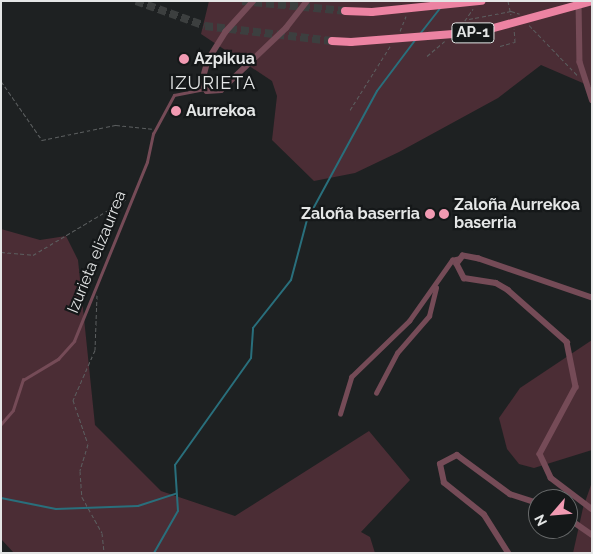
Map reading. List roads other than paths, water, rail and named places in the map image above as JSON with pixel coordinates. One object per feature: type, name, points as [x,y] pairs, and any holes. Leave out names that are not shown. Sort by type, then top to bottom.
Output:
[{"type":"highway","name":"AP-1","points":[[345,11],[372,12],[481,1]]},
{"type":"highway","name":"AP-1","points":[[332,41],[351,42],[479,32],[592,2]]},
{"type":"street","points":[[254,1],[226,32],[208,61],[202,77],[205,89],[221,90],[286,28],[307,1]]},
{"type":"street","points":[[579,1],[583,79],[592,100]]},
{"type":"street","points":[[460,258],[457,268],[461,276],[503,286],[567,342],[576,387],[540,454],[551,478],[592,509]]},
{"type":"street","points":[[340,414],[351,377],[436,287],[452,260],[460,258],[479,259],[592,298]]},
{"type":"street","points":[[376,393],[397,353],[429,316],[436,287]]},
{"type":"street","points":[[508,553],[484,515],[444,483],[440,464],[457,455],[510,494],[528,500]]},
{"type":"street","points":[[578,525],[592,535]]},
{"type":"lane","name":"Izurieta elizaurrea","points":[[1,424],[13,410],[23,380],[71,346],[131,197],[155,130],[176,93],[205,89]]},
{"type":"waterway","points":[[420,34],[440,8]]},
{"type":"waterway","points":[[154,553],[178,511],[175,465],[251,358],[253,328],[291,280],[307,220],[377,91],[416,39]]},
{"type":"waterway","points":[[1,498],[56,509],[138,506],[176,494]]},
{"type":"tunnel","points":[[136,1],[205,26],[332,41]]},
{"type":"tunnel","points":[[242,1],[345,11]]},
{"type":"place","name":"Azpikua","points":[[184,59]]},
{"type":"place","name":"Aurrekoa","points":[[176,111]]},
{"type":"place","name":"Zaloña baserria","points":[[430,214]]},
{"type":"place","name":"Zaloña Aurrekoa baserria","points":[[444,214]]},
{"type":"district","name":"IZURIETA","points":[[213,83]]}]
